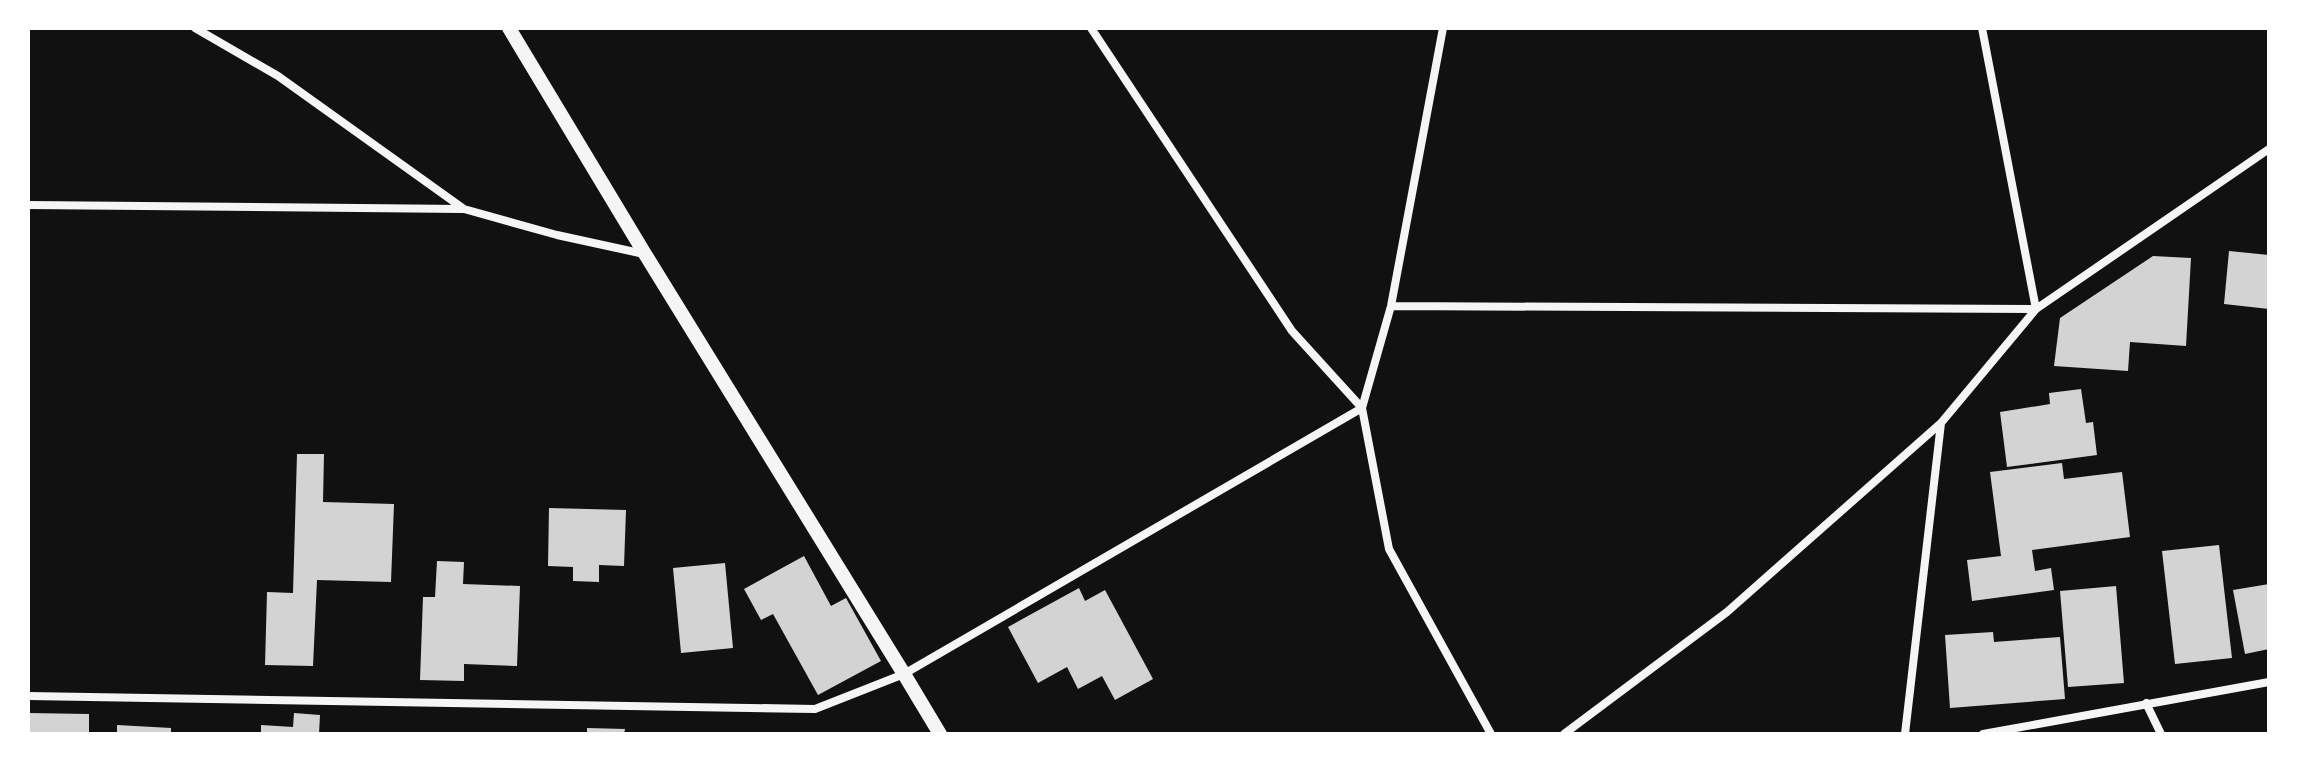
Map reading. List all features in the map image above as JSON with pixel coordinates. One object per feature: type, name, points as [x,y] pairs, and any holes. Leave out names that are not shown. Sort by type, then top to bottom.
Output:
[{"type":"street","points":[[195,28],[278,76],[464,209]]},
{"type":"street","points":[[509,28],[940,734]]},
{"type":"street","points":[[1091,28],[1292,331],[1362,408]]},
{"type":"street","points":[[1443,28],[1391,306],[1362,408],[1389,549],[1491,734]]},
{"type":"street","points":[[1982,28],[2036,309]]},
{"type":"street","points":[[1564,734],[1727,612],[1941,423],[2036,309],[2269,149]]},
{"type":"street","points":[[28,205],[464,209],[557,235],[645,254]]},
{"type":"street","points":[[1391,306],[2036,309]]},
{"type":"street","points":[[28,696],[815,709],[904,674],[1362,408]]},
{"type":"street","points":[[1905,734],[1941,423]]},
{"type":"street","points":[[1983,734],[2269,682]]},
{"type":"street","points":[[2146,703],[2161,734]]},
{"type":"building","points":[[2229,251],[2269,255],[2269,309],[2224,304]]},
{"type":"building","points":[[2153,256],[2191,258],[2186,346],[2130,342],[2128,371],[2054,366],[2060,318]]},
{"type":"building","points":[[2081,389],[2086,423],[2093,422],[2097,455],[2007,467],[2000,412],[2050,404],[2049,393]]},
{"type":"building","points":[[297,454],[324,454],[323,502],[394,504],[391,582],[317,580],[313,666],[265,665],[267,592],[293,593]]},
{"type":"building","points":[[2062,463],[2064,479],[2122,472],[2130,537],[2032,550],[2035,571],[2051,568],[2054,590],[1972,601],[1967,560],[2001,556],[1990,472]]},
{"type":"building","points":[[549,508],[626,510],[624,566],[599,565],[599,582],[573,581],[573,567],[548,566]]},
{"type":"building","points":[[2219,545],[2232,658],[2175,664],[2162,551]]},
{"type":"building","points":[[804,556],[831,606],[846,598],[881,661],[818,695],[773,614],[761,620],[744,589]]},
{"type":"building","points":[[437,561],[464,562],[463,584],[520,586],[517,666],[464,664],[464,681],[420,680],[423,597],[435,597]]},
{"type":"building","points":[[725,563],[733,648],[681,653],[673,568]]},
{"type":"building","points":[[2269,584],[2269,649],[2245,654],[2233,590]]},
{"type":"building","points":[[2116,586],[2124,683],[2068,687],[2060,591]]},
{"type":"building","points":[[1079,588],[1085,601],[1105,590],[1153,679],[1115,700],[1102,676],[1078,689],[1067,667],[1038,683],[1008,627]]},
{"type":"building","points":[[1993,632],[1994,642],[2060,637],[2065,699],[1950,708],[1945,635]]},
{"type":"building","points":[[28,713],[89,714],[89,734],[28,734]]},
{"type":"building","points":[[294,713],[320,715],[319,734],[261,734],[261,725],[293,727]]},
{"type":"building","points":[[117,725],[171,728],[171,734],[117,734]]},
{"type":"building","points":[[587,728],[625,729],[624,734],[587,734]]}]
